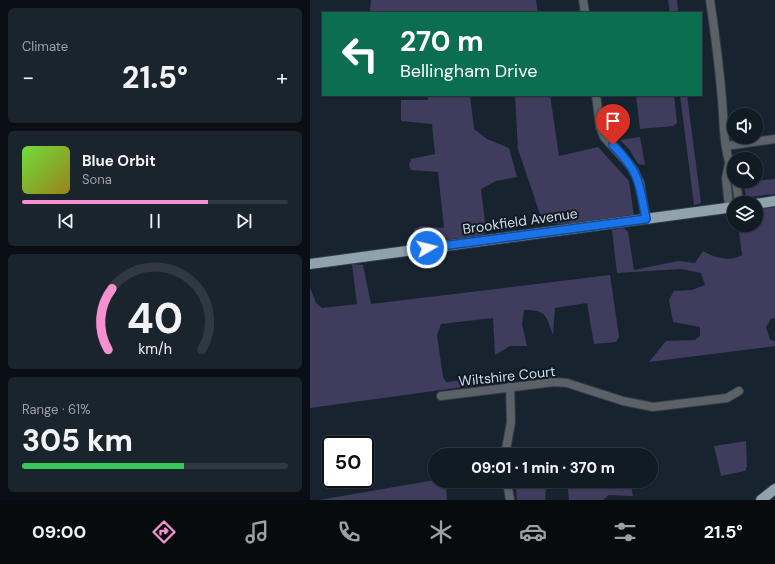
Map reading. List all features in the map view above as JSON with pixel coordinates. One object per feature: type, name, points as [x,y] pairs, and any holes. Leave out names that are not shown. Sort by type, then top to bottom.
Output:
[{"type":"main road","points":[[763,203],[775,202]]},
{"type":"main road","name":"Brookfield Avenue","points":[[310,264],[727,208]]},
{"type":"main road","points":[[761,500],[775,489]]},
{"type":"street","points":[[583,0],[585,12]]},
{"type":"street","points":[[710,0],[717,47],[727,152]]},
{"type":"street","points":[[596,96],[600,127],[604,137],[634,170],[640,183],[646,219]]},
{"type":"street","points":[[726,146],[775,139]]},
{"type":"street","name":"Wiltshire Court","points":[[441,396],[538,383],[567,383],[623,401],[653,407],[727,398],[739,391]]},
{"type":"street","points":[[506,448],[511,422],[510,387]]},
{"type":"street","points":[[508,488],[510,500]]},
{"type":"shaded area","points":[[371,0],[536,0],[538,12],[370,12]]},
{"type":"shaded area","points":[[668,0],[677,0],[678,12],[670,12]]},
{"type":"shaded area","points":[[428,96],[470,96],[474,129],[487,139],[509,148],[517,177],[496,181],[481,189],[486,231],[482,236],[417,243],[414,238],[414,229],[421,226],[444,228],[438,172],[411,170],[409,165],[411,159],[435,154],[432,124],[401,121],[401,100],[428,100]]},
{"type":"shaded area","points":[[515,96],[550,96],[559,156],[598,147],[629,181],[634,216],[570,224],[543,223],[518,149]]},
{"type":"shaded area","points":[[636,96],[674,96],[677,123],[673,126],[640,129]]},
{"type":"shaded area","points":[[680,96],[687,96],[701,203],[694,205]]},
{"type":"shaded area","points":[[640,137],[645,165],[638,164],[629,149],[620,140]]},
{"type":"shaded area","points":[[775,179],[775,194],[746,196],[744,188],[763,188],[763,180]]},
{"type":"shaded area","points":[[775,207],[775,318],[771,319],[766,327],[770,340],[775,341],[775,346],[649,362],[666,341],[695,340],[700,336],[700,327],[673,322],[669,300],[674,291],[692,290],[705,285],[701,273],[681,269],[617,273],[612,230],[624,228],[628,232],[634,270],[678,261],[695,263],[703,251],[712,256],[728,259],[742,255],[739,232],[763,232],[763,209]]},
{"type":"shaded area","points":[[352,264],[363,265],[371,304],[610,275],[619,337],[616,342],[594,344],[587,303],[555,308],[553,335],[547,318],[544,315],[537,311],[524,310],[522,324],[527,346],[510,346],[495,355],[493,318],[441,324],[437,335],[443,377],[446,382],[494,377],[492,383],[310,408],[310,287],[316,303],[322,308],[357,304]]},
{"type":"shaded area","points":[[746,441],[747,466],[745,471],[721,476],[714,446]]},
{"type":"shaded area","points":[[428,481],[428,488],[446,488],[447,500],[319,500]]},
{"type":"shaded area","points":[[516,488],[546,488],[545,500],[517,500]]},
{"type":"shaded area","points":[[568,488],[631,488],[633,496],[609,495],[603,500],[569,500]]},
{"type":"route","points":[[427,248],[646,219],[640,183],[634,170],[613,145]]}]
